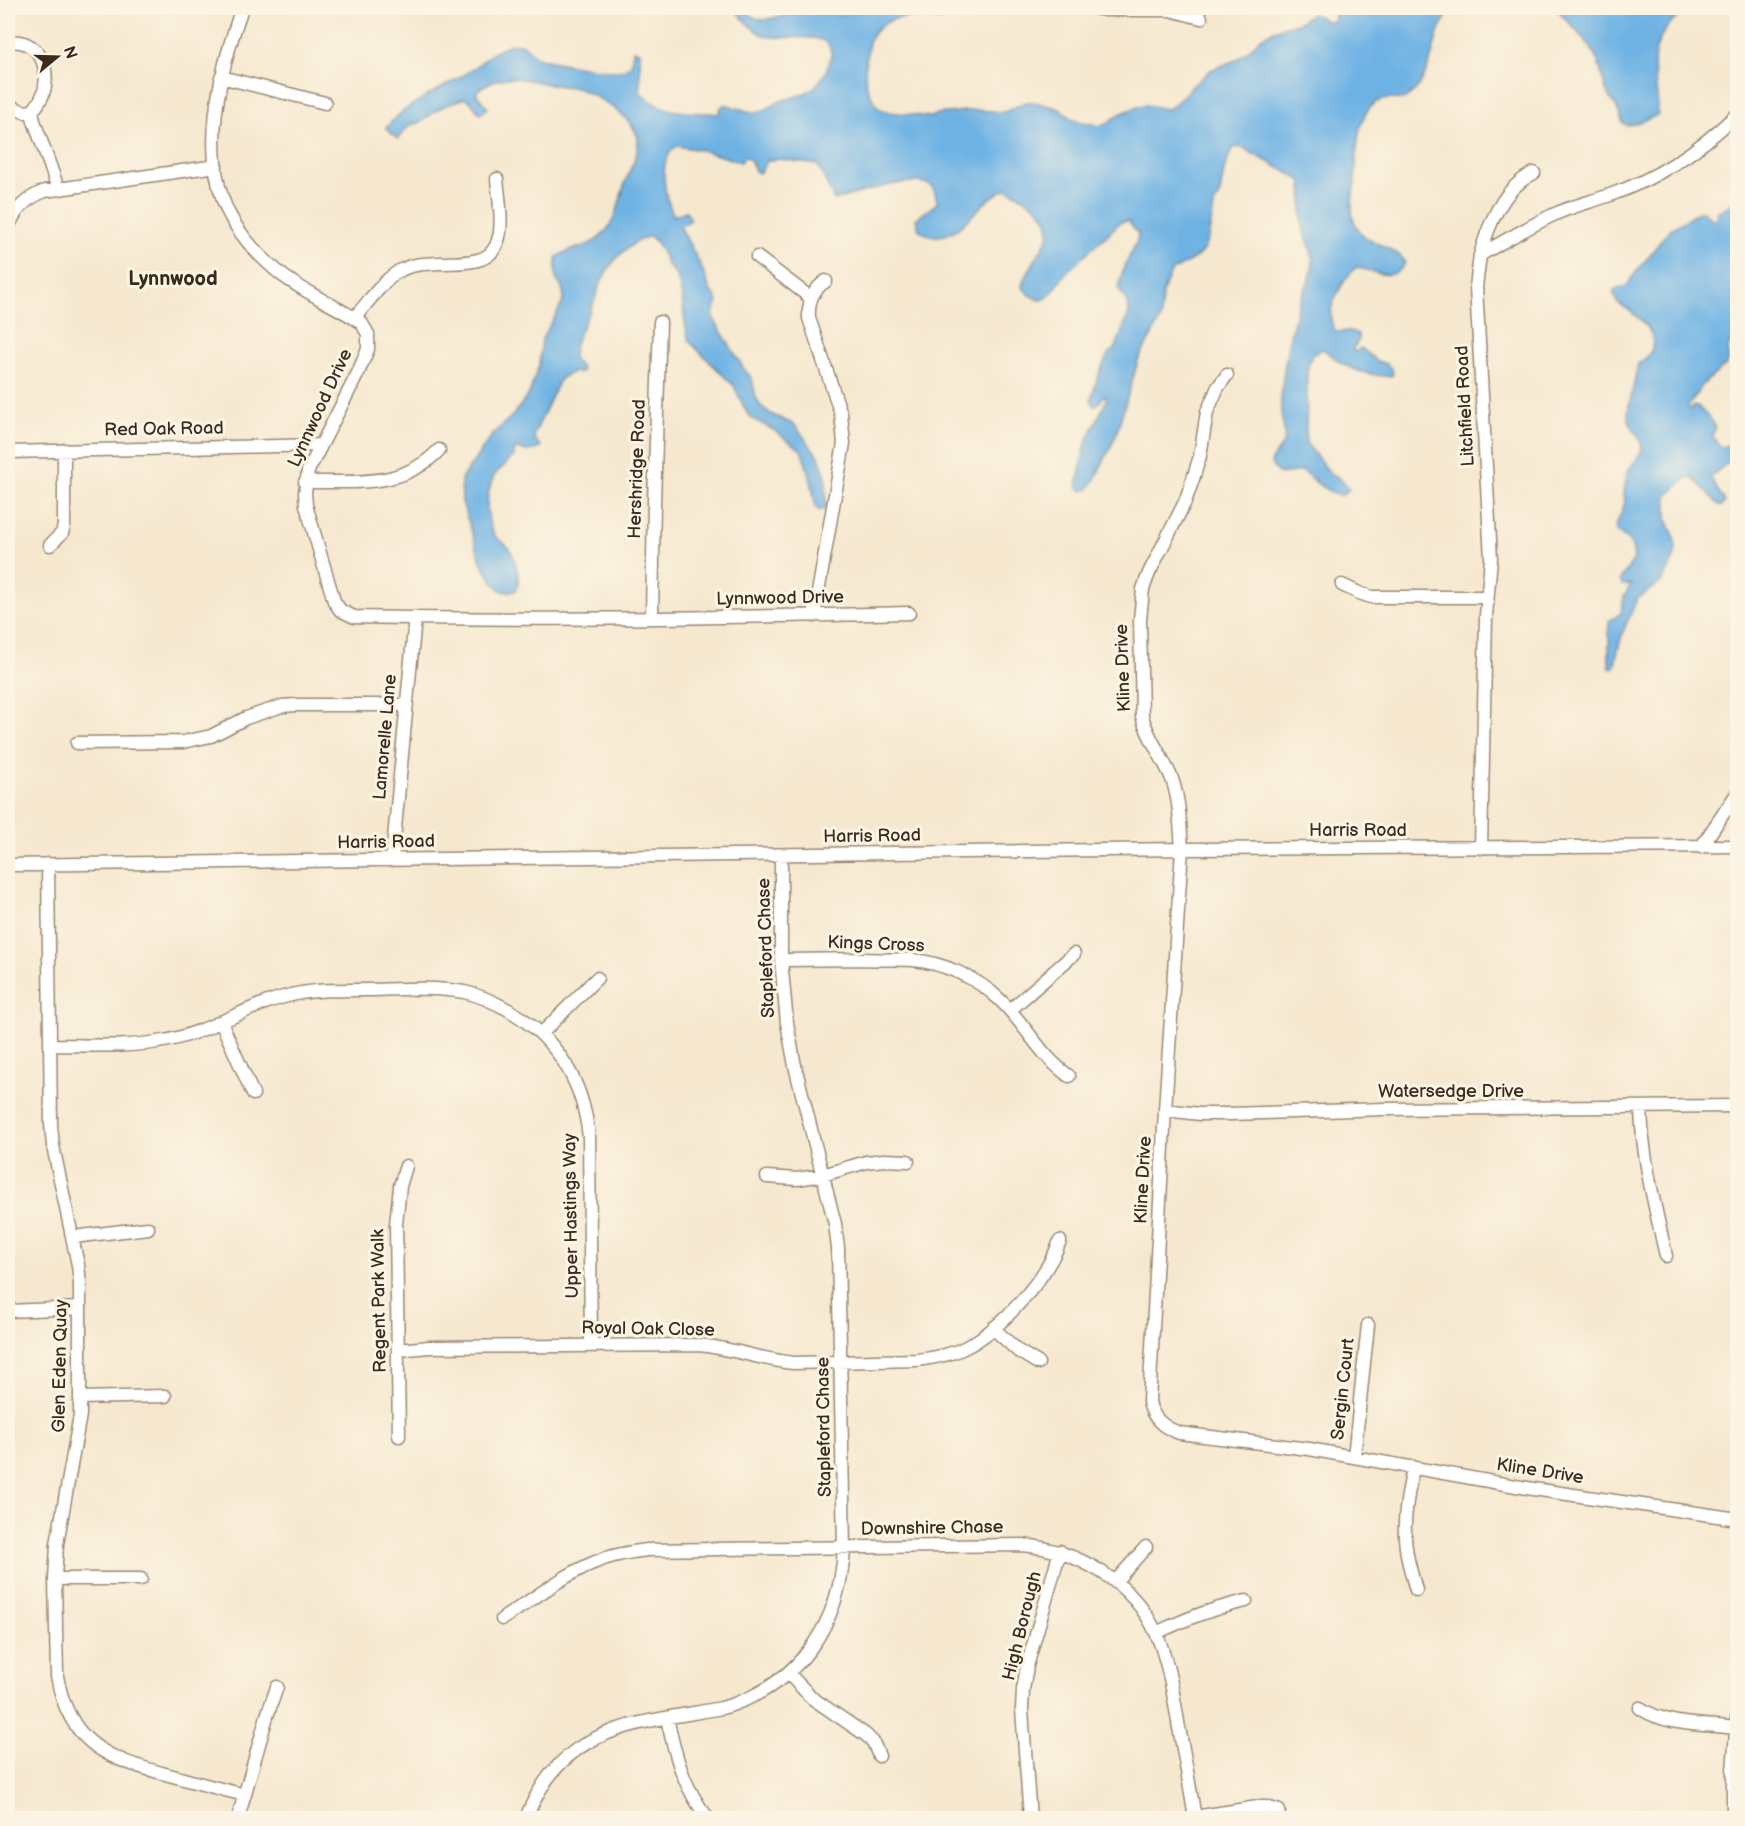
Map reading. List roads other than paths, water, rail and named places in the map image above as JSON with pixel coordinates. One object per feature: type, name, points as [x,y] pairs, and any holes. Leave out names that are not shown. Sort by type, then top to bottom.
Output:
[{"type":"street","name":"Lynnwood Drive","points":[[242,8],[226,55],[216,116],[216,166],[223,201],[240,232],[270,264],[284,276],[361,322],[368,334],[368,350],[308,471],[305,482],[306,505],[336,605],[354,617],[415,618],[814,616],[909,613]]},
{"type":"street","points":[[1094,8],[1170,10],[1201,18]]},
{"type":"street","points":[[8,42],[21,42],[29,45],[45,68],[43,94],[32,111],[58,188]]},
{"type":"street","points":[[221,77],[326,103]]},
{"type":"street","points":[[8,105],[24,112],[32,111]]},
{"type":"street","points":[[1480,255],[1553,215],[1618,192],[1661,171],[1700,146],[1734,117]]},
{"type":"street","points":[[8,229],[14,214],[29,199],[45,191],[216,166]]},
{"type":"street","name":"Litchfield Road","points":[[1481,848],[1487,597],[1491,558],[1476,287],[1480,255],[1489,228],[1507,195],[1523,178],[1534,173]]},
{"type":"street","points":[[354,318],[390,278],[404,268],[417,264],[478,260],[491,254],[501,232],[497,179]]},
{"type":"street","points":[[756,257],[811,298]]},
{"type":"street","points":[[814,616],[844,442],[841,414],[809,318],[808,309],[811,298],[818,287],[826,281]]},
{"type":"street","name":"Hershridge Road","points":[[652,617],[660,322]]},
{"type":"street","name":"Kline Drive","points":[[1227,375],[1212,398],[1193,480],[1185,502],[1149,573],[1140,606],[1142,716],[1145,729],[1164,762],[1177,796],[1182,849],[1165,1110],[1149,1402],[1151,1411],[1161,1425],[1179,1432],[1309,1449],[1580,1496],[1737,1519]]},
{"type":"street","name":"Red Oak Road","points":[[8,452],[321,445]]},
{"type":"street","points":[[50,545],[62,533],[64,526],[64,450]]},
{"type":"street","points":[[305,482],[381,480],[398,477],[420,466],[440,450]]},
{"type":"street","points":[[1342,585],[1371,597],[1487,597]]},
{"type":"street","name":"Lamorelle Lane","points":[[392,860],[415,618]]},
{"type":"street","points":[[77,743],[197,740],[211,736],[264,711],[297,705],[406,705]]},
{"type":"street","points":[[1701,847],[1737,792]]},
{"type":"street","name":"Harris Road","points":[[8,865],[1182,849],[1737,846]]},
{"type":"street","name":"Stapleford Chase","points":[[526,1818],[532,1802],[552,1772],[579,1748],[606,1732],[737,1703],[764,1690],[788,1673],[818,1639],[830,1615],[840,1586],[844,1547],[838,1248],[823,1175],[791,1045],[783,997],[781,855]]},
{"type":"street","name":"Glen Eden Quay","points":[[48,864],[51,1125],[53,1146],[78,1265],[80,1308],[80,1398],[76,1441],[57,1544],[55,1579],[57,1676],[65,1706],[81,1732],[92,1744],[120,1761],[245,1795]]},
{"type":"street","points":[[1010,1010],[1074,954]]},
{"type":"street","name":"Kings Cross","points":[[781,960],[926,962],[955,971],[998,997],[1043,1054],[1069,1076]]},
{"type":"street","points":[[541,1034],[597,978]]},
{"type":"street","name":"Upper Hastings Way","points":[[50,1045],[133,1045],[164,1041],[184,1036],[277,999],[314,991],[435,989],[481,997],[518,1015],[541,1034],[563,1061],[579,1090],[587,1122],[591,1346]]},
{"type":"street","points":[[221,1022],[254,1094]]},
{"type":"street","name":"Watersedge Drive","points":[[1165,1110],[1200,1114],[1230,1114],[1383,1108],[1737,1106]]},
{"type":"street","points":[[1641,1107],[1646,1165],[1666,1256]]},
{"type":"street","points":[[766,1177],[797,1179],[823,1175],[866,1162],[908,1161]]},
{"type":"street","name":"Regent Park Walk","points":[[399,1436],[396,1224],[399,1195],[406,1166]]},
{"type":"street","points":[[73,1237],[148,1228]]},
{"type":"street","name":"Royal Oak Close","points":[[398,1350],[429,1347],[699,1345],[794,1363],[934,1358],[965,1347],[1008,1315],[1045,1272],[1060,1241]]},
{"type":"street","points":[[8,1311],[80,1308]]},
{"type":"street","name":"Sergin Court","points":[[1354,1457],[1368,1325]]},
{"type":"street","points":[[993,1328],[1018,1351],[1038,1363]]},
{"type":"street","points":[[80,1398],[165,1396]]},
{"type":"street","points":[[1413,1467],[1405,1515],[1405,1535],[1407,1555],[1416,1590]]},
{"type":"street","name":"Downshire Chase","points":[[502,1619],[575,1572],[609,1557],[628,1552],[1022,1545],[1060,1551],[1078,1559],[1115,1582],[1142,1610],[1156,1633],[1172,1686],[1195,1818]]},
{"type":"street","points":[[1115,1582],[1146,1547]]},
{"type":"street","name":"High Borough","points":[[1030,1818],[1023,1690],[1027,1666],[1060,1551]]},
{"type":"street","points":[[55,1579],[141,1579]]},
{"type":"street","points":[[1156,1633],[1213,1608],[1246,1600]]},
{"type":"street","points":[[788,1673],[812,1698],[866,1735],[873,1742],[879,1756]]},
{"type":"street","points":[[238,1818],[277,1687]]},
{"type":"street","points":[[1640,1708],[1666,1720],[1736,1728]]},
{"type":"street","points":[[1733,1818],[1737,1708]]},
{"type":"street","points":[[667,1718],[674,1753],[681,1773],[689,1791],[708,1818]]},
{"type":"street","points":[[1195,1818],[1258,1807],[1279,1811]]},
{"type":"water","points":[[733,8],[743,8],[755,18],[763,20],[820,10],[839,15],[858,8],[934,8],[946,14],[945,18],[942,20],[923,17],[894,19],[878,28],[871,38],[868,45],[865,76],[870,94],[878,108],[889,112],[931,117],[937,114],[975,110],[1005,112],[1026,102],[1035,102],[1060,109],[1074,120],[1100,126],[1139,106],[1167,109],[1172,107],[1211,70],[1244,55],[1261,38],[1274,30],[1300,22],[1311,14],[1328,22],[1335,18],[1333,8],[1465,8],[1452,12],[1445,20],[1426,71],[1420,84],[1411,95],[1401,99],[1380,100],[1375,103],[1368,109],[1360,128],[1352,206],[1354,221],[1364,236],[1394,251],[1405,263],[1396,273],[1390,274],[1357,267],[1340,288],[1331,313],[1336,332],[1350,331],[1358,334],[1359,340],[1352,349],[1355,352],[1361,348],[1377,361],[1386,364],[1392,369],[1393,374],[1379,376],[1359,371],[1341,363],[1322,349],[1312,355],[1307,370],[1306,443],[1330,473],[1339,478],[1349,489],[1342,495],[1336,494],[1321,486],[1303,471],[1280,474],[1271,465],[1284,437],[1281,401],[1289,342],[1313,261],[1302,221],[1301,180],[1243,148],[1233,147],[1225,166],[1219,198],[1215,202],[1204,249],[1198,256],[1171,272],[1162,294],[1161,318],[1138,361],[1115,438],[1095,479],[1088,489],[1082,491],[1077,486],[1086,443],[1107,399],[1104,395],[1094,406],[1091,400],[1098,376],[1108,354],[1116,347],[1129,313],[1128,303],[1118,288],[1123,270],[1137,241],[1138,234],[1128,221],[1120,222],[1078,261],[1048,297],[1037,300],[1022,287],[1023,281],[1048,238],[1047,221],[1030,202],[1008,189],[997,194],[956,230],[944,235],[932,236],[919,230],[916,219],[937,203],[936,194],[931,186],[923,183],[898,184],[834,200],[818,165],[781,159],[768,160],[759,173],[755,171],[751,161],[744,156],[741,162],[701,150],[677,146],[666,160],[665,190],[674,216],[686,211],[691,220],[680,226],[701,266],[711,292],[718,301],[713,314],[715,321],[752,379],[760,405],[771,414],[795,425],[819,457],[826,476],[826,509],[816,508],[810,476],[801,450],[772,429],[752,419],[734,386],[689,341],[678,280],[650,236],[636,242],[622,253],[610,266],[602,280],[573,352],[573,359],[582,369],[581,373],[572,372],[560,379],[534,435],[535,440],[541,446],[539,449],[514,451],[514,456],[496,473],[491,483],[487,505],[491,528],[495,537],[505,544],[511,553],[518,574],[515,591],[501,590],[482,564],[462,502],[461,479],[493,434],[514,414],[529,394],[539,365],[542,339],[562,304],[564,296],[562,287],[556,279],[556,258],[567,251],[592,242],[608,228],[615,216],[636,156],[638,139],[630,123],[622,115],[584,91],[511,78],[495,80],[478,90],[476,93],[488,108],[480,114],[470,101],[464,98],[440,108],[421,122],[410,125],[397,139],[386,128],[414,104],[469,72],[501,48],[515,44],[525,46],[534,55],[543,59],[612,71],[619,71],[631,65],[633,50],[640,52],[640,92],[658,105],[677,111],[718,114],[724,104],[759,112],[807,92],[817,85],[826,72],[831,58],[829,46],[825,42],[818,39],[779,38],[763,35]]},
{"type":"water","points":[[1556,8],[1692,8],[1669,25],[1656,47],[1654,69],[1658,115],[1635,124],[1623,123],[1606,90],[1598,62],[1590,46]]},
{"type":"water","points":[[1737,194],[1737,338],[1728,347],[1728,360],[1725,366],[1702,385],[1688,407],[1690,410],[1698,406],[1711,420],[1715,427],[1712,436],[1721,447],[1737,444],[1737,456],[1711,476],[1725,502],[1722,506],[1719,505],[1692,477],[1684,480],[1667,496],[1667,520],[1676,548],[1674,558],[1661,582],[1637,599],[1622,634],[1614,667],[1609,668],[1609,621],[1621,613],[1624,597],[1631,584],[1622,585],[1620,580],[1634,559],[1630,543],[1617,533],[1615,528],[1625,503],[1627,472],[1640,455],[1642,448],[1640,439],[1629,422],[1628,411],[1638,364],[1648,356],[1653,347],[1653,338],[1649,330],[1634,314],[1617,302],[1613,291],[1627,285],[1669,230],[1700,211],[1704,211],[1714,220],[1717,212],[1731,204]]},
{"type":"district","name":"Lynnwood","points":[[173,279]]}]
